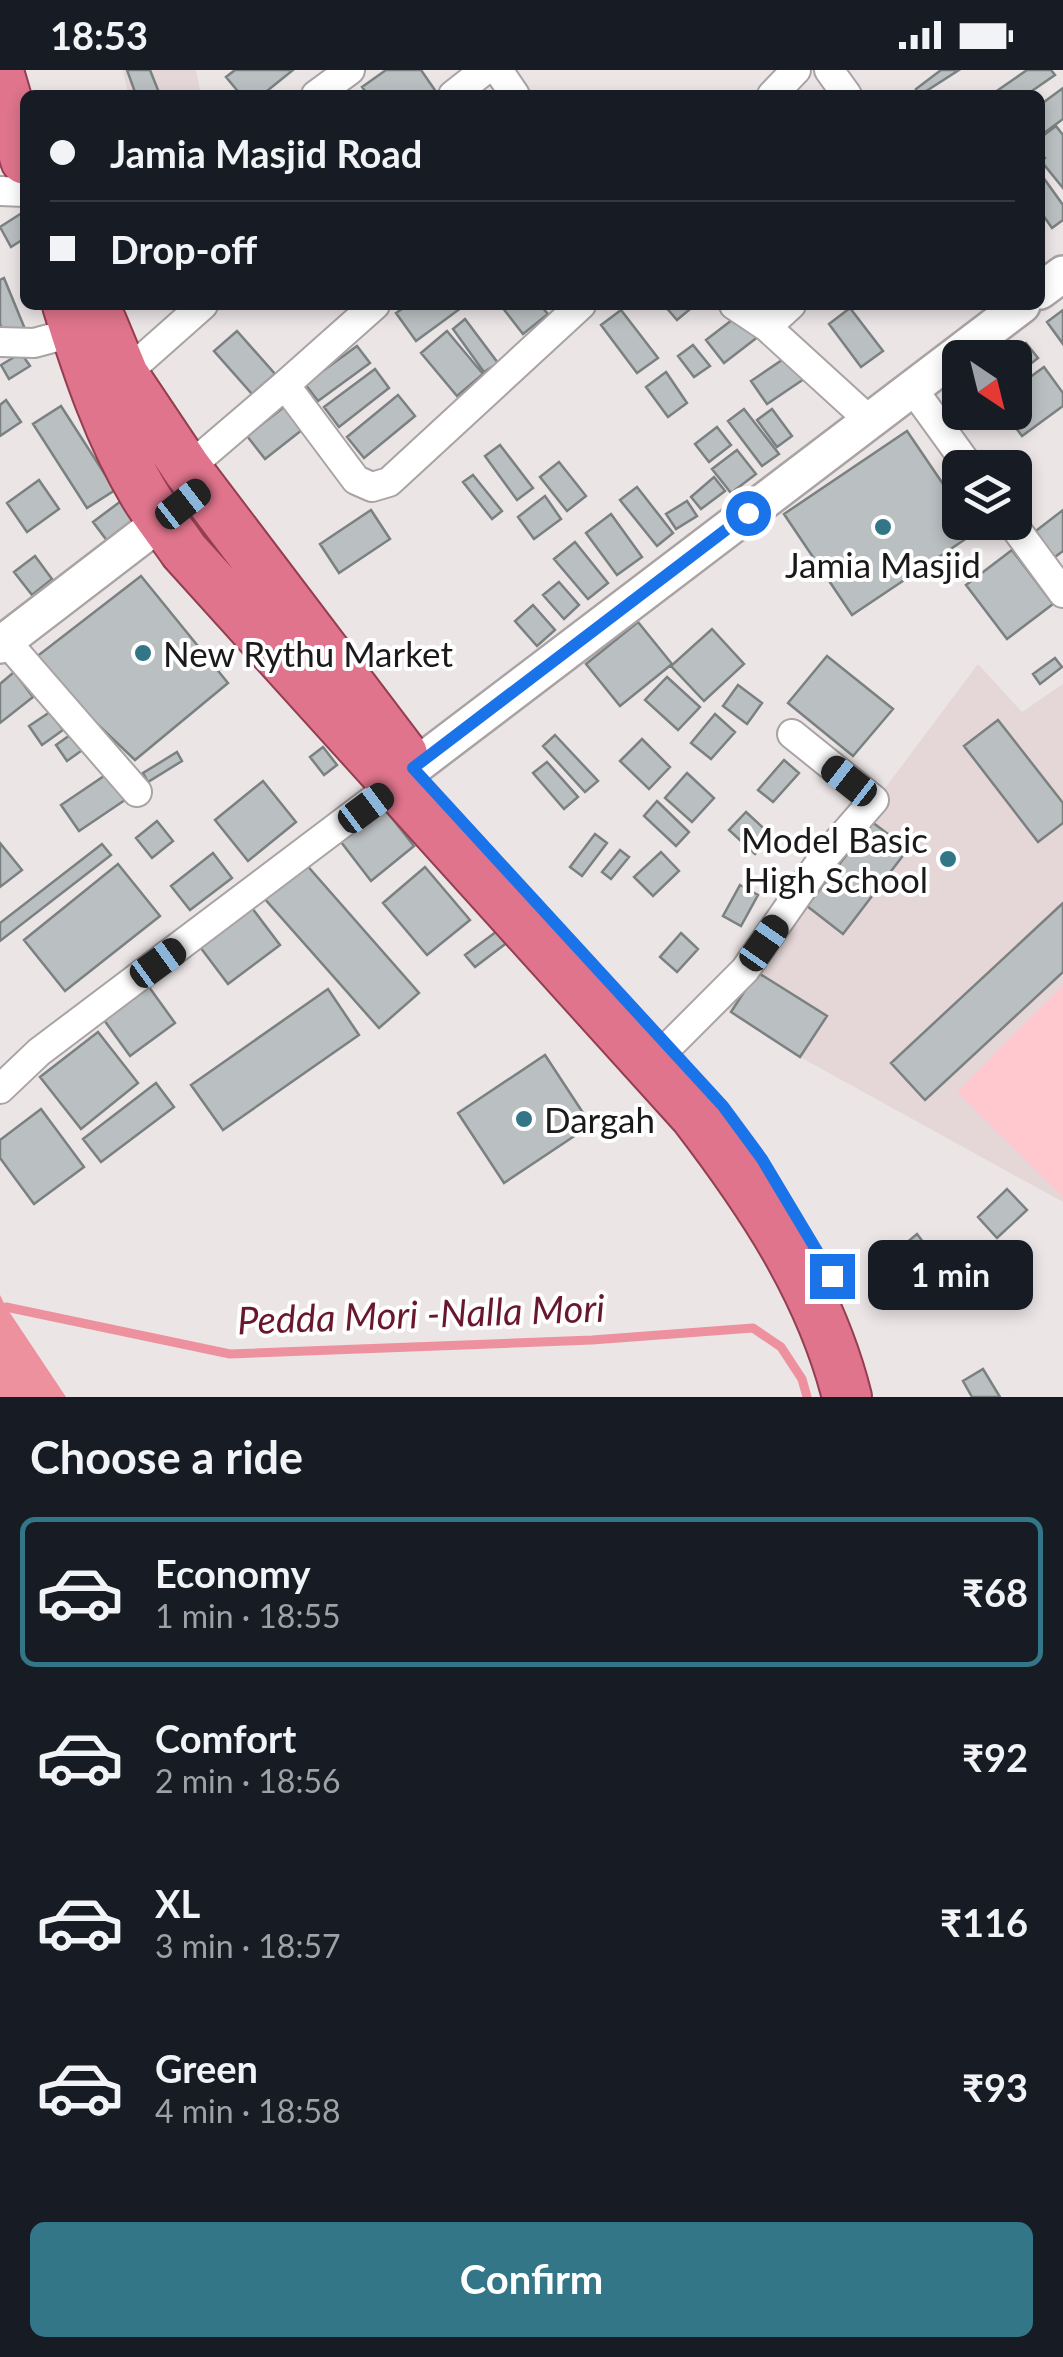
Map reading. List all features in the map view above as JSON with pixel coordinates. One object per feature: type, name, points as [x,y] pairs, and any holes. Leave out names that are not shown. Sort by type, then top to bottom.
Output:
[{"type":"highway","points":[[11,80],[20,131]]},
{"type":"highway","points":[[80,314],[404,777],[650,1061],[742,1177],[796,1264],[836,1356],[847,1397]]},
{"type":"highway","points":[[80,314],[105,416],[145,496],[225,598],[670,1046],[733,1119],[818,1249],[857,1330],[880,1397]]},
{"type":"highway","points":[[163,520],[195,478]]},
{"type":"street","points":[[323,90],[350,70]]},
{"type":"street","points":[[459,90],[485,70]]},
{"type":"street","points":[[777,90],[796,70]]},
{"type":"street","points":[[124,375],[198,310]]},
{"type":"street","points":[[195,478],[286,385],[368,310]]},
{"type":"street","points":[[286,385],[356,480],[372,487],[389,482],[576,310]]},
{"type":"street","points":[[742,310],[767,327],[870,421]]},
{"type":"street","points":[[767,327],[786,310]]},
{"type":"street","points":[[0,1089],[38,1052],[1015,310]]},
{"type":"street","points":[[0,342],[34,343],[80,314]]},
{"type":"street","points":[[912,388],[957,450]]},
{"type":"street","points":[[137,792],[3,642],[163,520]]},
{"type":"street","points":[[1024,540],[1063,593]]},
{"type":"street","points":[[670,1046],[745,970],[821,861],[874,800],[792,734]]},
{"type":"shaded area","points":[[123,70],[196,70],[200,90],[127,90]]},
{"type":"shaded area","name":"Model Basic High School","points":[[978,664],[1022,712],[1063,684],[1063,1202],[800,1057],[722,1006]]},
{"type":"shaded area","points":[[1063,985],[1063,1197],[957,1092]]},
{"type":"shaded area","points":[[0,1295],[6,1307],[66,1397],[0,1397]]},
{"type":"building","points":[[127,70],[150,70],[158,90],[134,90]]},
{"type":"building","points":[[235,70],[293,70],[268,90],[237,90],[226,77]]},
{"type":"building","points":[[386,70],[421,70],[435,90],[364,90],[362,87]]},
{"type":"building","points":[[941,70],[959,70],[928,90],[916,89]]},
{"type":"building","points":[[1027,70],[1051,70],[1055,75],[1033,90],[998,90]]},
{"type":"building","points":[[1063,88],[1063,119],[1045,132],[1045,101]]},
{"type":"building","points":[[1056,126],[1063,135],[1063,188],[1045,166],[1045,134]]},
{"type":"building","points":[[1045,180],[1063,205],[1063,220],[1052,228],[1045,218]]},
{"type":"building","points":[[20,214],[20,241],[11,247],[0,227]]},
{"type":"building","points":[[4,278],[25,329],[5,337],[0,324],[0,280]]},
{"type":"building","points":[[400,310],[458,310],[416,341],[396,313]]},
{"type":"building","points":[[504,310],[544,310],[548,314],[523,334]]},
{"type":"building","points":[[621,310],[658,358],[637,373],[601,325]]},
{"type":"building","points":[[668,310],[689,310],[677,320]]},
{"type":"building","points":[[852,310],[883,351],[861,367],[829,324]]},
{"type":"building","points":[[1063,310],[1063,344],[1047,322]]},
{"type":"building","points":[[741,313],[759,336],[724,363],[706,340]]},
{"type":"building","points":[[465,319],[498,363],[484,372],[453,329]]},
{"type":"building","points":[[237,331],[275,374],[252,394],[214,351]]},
{"type":"building","points":[[447,331],[483,374],[457,396],[421,353]]},
{"type":"building","points":[[693,345],[710,366],[694,377],[678,356]]},
{"type":"building","points":[[357,346],[370,363],[318,401],[305,384]]},
{"type":"building","points":[[21,353],[30,366],[9,379],[1,365]]},
{"type":"building","points":[[788,356],[804,379],[767,404],[751,381]]},
{"type":"building","points":[[1044,367],[1063,393],[1063,406],[1032,429],[1032,376]]},
{"type":"building","points":[[375,369],[389,388],[339,427],[324,407]]},
{"type":"building","points":[[666,372],[687,403],[668,417],[646,387]]},
{"type":"building","points":[[398,395],[415,416],[364,458],[347,437]]},
{"type":"building","points":[[6,400],[21,422],[0,436],[0,405]]},
{"type":"building","points":[[289,403],[307,426],[265,459],[247,436]]},
{"type":"building","points":[[61,406],[115,490],[87,508],[33,424]]},
{"type":"building","points":[[744,409],[779,454],[762,466],[728,421]]},
{"type":"building","points":[[772,409],[792,436],[777,447],[757,420]]},
{"type":"building","points":[[717,427],[731,445],[709,462],[695,444]]},
{"type":"building","name":"Jamia Masjid","points":[[907,431],[942,483],[942,540],[964,540],[852,615],[784,514]]},
{"type":"building","points":[[500,445],[533,488],[517,500],[485,456]]},
{"type":"building","points":[[737,450],[756,474],[731,493],[712,469]]},
{"type":"building","points":[[559,462],[586,496],[567,511],[540,477]]},
{"type":"building","points":[[473,475],[502,511],[492,519],[463,482]]},
{"type":"building","points":[[714,477],[725,491],[701,509],[691,497]]},
{"type":"building","points":[[39,480],[59,509],[27,532],[7,503]]},
{"type":"building","points":[[637,487],[673,533],[657,546],[620,500]]},
{"type":"building","points":[[133,492],[148,513],[108,542],[93,522]]},
{"type":"building","points":[[545,496],[561,519],[534,539],[518,517]]},
{"type":"building","points":[[687,501],[697,516],[676,529],[666,514]]},
{"type":"building","points":[[371,510],[390,539],[339,573],[320,544]]},
{"type":"building","points":[[1063,510],[1063,551],[1047,563],[1030,540],[1032,534]]},
{"type":"building","points":[[611,514],[642,557],[617,575],[586,533]]},
{"type":"building","points":[[575,542],[608,583],[588,599],[554,559]]},
{"type":"building","points":[[1012,550],[1053,604],[1007,639],[966,585]]},
{"type":"building","points":[[35,556],[52,579],[32,595],[14,572]]},
{"type":"building","points":[[141,576],[228,683],[135,760],[31,661]]},
{"type":"building","points":[[559,582],[579,605],[564,619],[543,595]]},
{"type":"building","points":[[533,605],[555,630],[537,646],[515,621]]},
{"type":"building","points":[[638,622],[672,664],[620,706],[586,664]]},
{"type":"building","points":[[712,629],[744,664],[704,701],[671,666]]},
{"type":"building","points":[[827,656],[893,709],[853,756],[788,703]]},
{"type":"building","points":[[1055,658],[1062,667],[1040,684],[1033,674]]},
{"type":"building","points":[[14,672],[33,697],[0,723],[0,684]]},
{"type":"building","points":[[667,677],[700,707],[678,730],[645,700]]},
{"type":"building","points":[[738,685],[762,703],[747,724],[723,706]]},
{"type":"building","points":[[50,712],[63,730],[42,745],[29,726]]},
{"type":"building","points":[[715,714],[735,732],[711,759],[691,743]]},
{"type":"building","points":[[998,720],[1063,803],[1063,823],[1038,842],[964,746]]},
{"type":"building","points":[[77,730],[88,746],[67,761],[56,745]]},
{"type":"building","points":[[555,735],[598,781],[585,792],[543,746]]},
{"type":"building","points":[[642,739],[670,767],[649,789],[620,761]]},
{"type":"building","points":[[323,747],[337,765],[324,775],[310,757]]},
{"type":"building","points":[[177,752],[182,761],[148,782],[143,773]]},
{"type":"building","points":[[784,760],[799,773],[773,802],[758,790]]},
{"type":"building","points":[[547,762],[578,797],[564,809],[533,773]]},
{"type":"building","points":[[687,773],[714,798],[692,822],[665,798]]},
{"type":"building","points":[[107,774],[125,800],[79,831],[61,805]]},
{"type":"building","points":[[263,781],[296,822],[248,861],[215,820]]},
{"type":"building","points":[[657,801],[689,832],[676,846],[644,816]]},
{"type":"building","points":[[384,808],[414,846],[371,881],[341,842]]},
{"type":"building","points":[[746,812],[772,836],[755,854],[729,830]]},
{"type":"building","points":[[157,821],[173,841],[152,858],[136,838]]},
{"type":"building","points":[[872,822],[908,849],[843,934],[807,906]]},
{"type":"building","points":[[595,834],[607,843],[582,876],[570,867]]},
{"type":"building","points":[[0,843],[22,870],[0,887]]},
{"type":"building","points":[[102,844],[111,855],[0,941],[0,923]]},
{"type":"building","points":[[620,850],[629,857],[611,879],[602,872]]},
{"type":"building","points":[[661,852],[679,871],[653,896],[634,877]]},
{"type":"building","points":[[213,853],[232,878],[190,910],[171,886]]},
{"type":"building","points":[[304,862],[419,993],[379,1028],[264,898]]},
{"type":"building","points":[[118,864],[160,916],[65,991],[24,940]]},
{"type":"building","points":[[425,867],[470,920],[427,955],[383,903]]},
{"type":"building","points":[[740,885],[758,895],[741,926],[723,916]]},
{"type":"building","points":[[246,900],[280,945],[228,984],[194,939]]},
{"type":"building","points":[[1063,903],[1063,972],[925,1100],[891,1063]]},
{"type":"building","points":[[508,923],[517,935],[475,967],[465,955]]},
{"type":"building","points":[[681,933],[698,949],[677,972],[660,957]]},
{"type":"building","points":[[757,972],[827,1016],[800,1057],[731,1012]]},
{"type":"building","points":[[149,987],[175,1023],[130,1056],[104,1020]]},
{"type":"building","points":[[328,989],[359,1035],[223,1130],[191,1085]]},
{"type":"building","points":[[98,1032],[138,1083],[81,1129],[40,1077]]},
{"type":"building","name":"Dargah","points":[[545,1055],[591,1125],[504,1183],[458,1113]]},
{"type":"building","points":[[156,1083],[174,1107],[101,1162],[83,1139]]},
{"type":"building","points":[[41,1109],[84,1167],[34,1204],[0,1158],[0,1140]]},
{"type":"building","points":[[1007,1189],[1027,1210],[997,1238],[978,1217]]},
{"type":"building","points":[[917,1234],[940,1264],[917,1283],[893,1254]]},
{"type":"building","points":[[983,1369],[1000,1397],[972,1397],[963,1381]]},
{"type":"waterway","name":"Pedda Mori -Nalla Mori","points":[[6,1307],[230,1354],[592,1340],[753,1328],[781,1347],[802,1379],[807,1397]]},
{"type":"place","name":"Jamia Masjid","points":[[883,527]]},
{"type":"place","name":"New Rythu Market","points":[[143,653]]},
{"type":"place","name":"Model Basic High School","points":[[948,859]]},
{"type":"place","name":"Dargah","points":[[524,1119]]},
{"type":"route","points":[[748,513],[413,768],[723,1106],[762,1159],[832,1276]]}]
